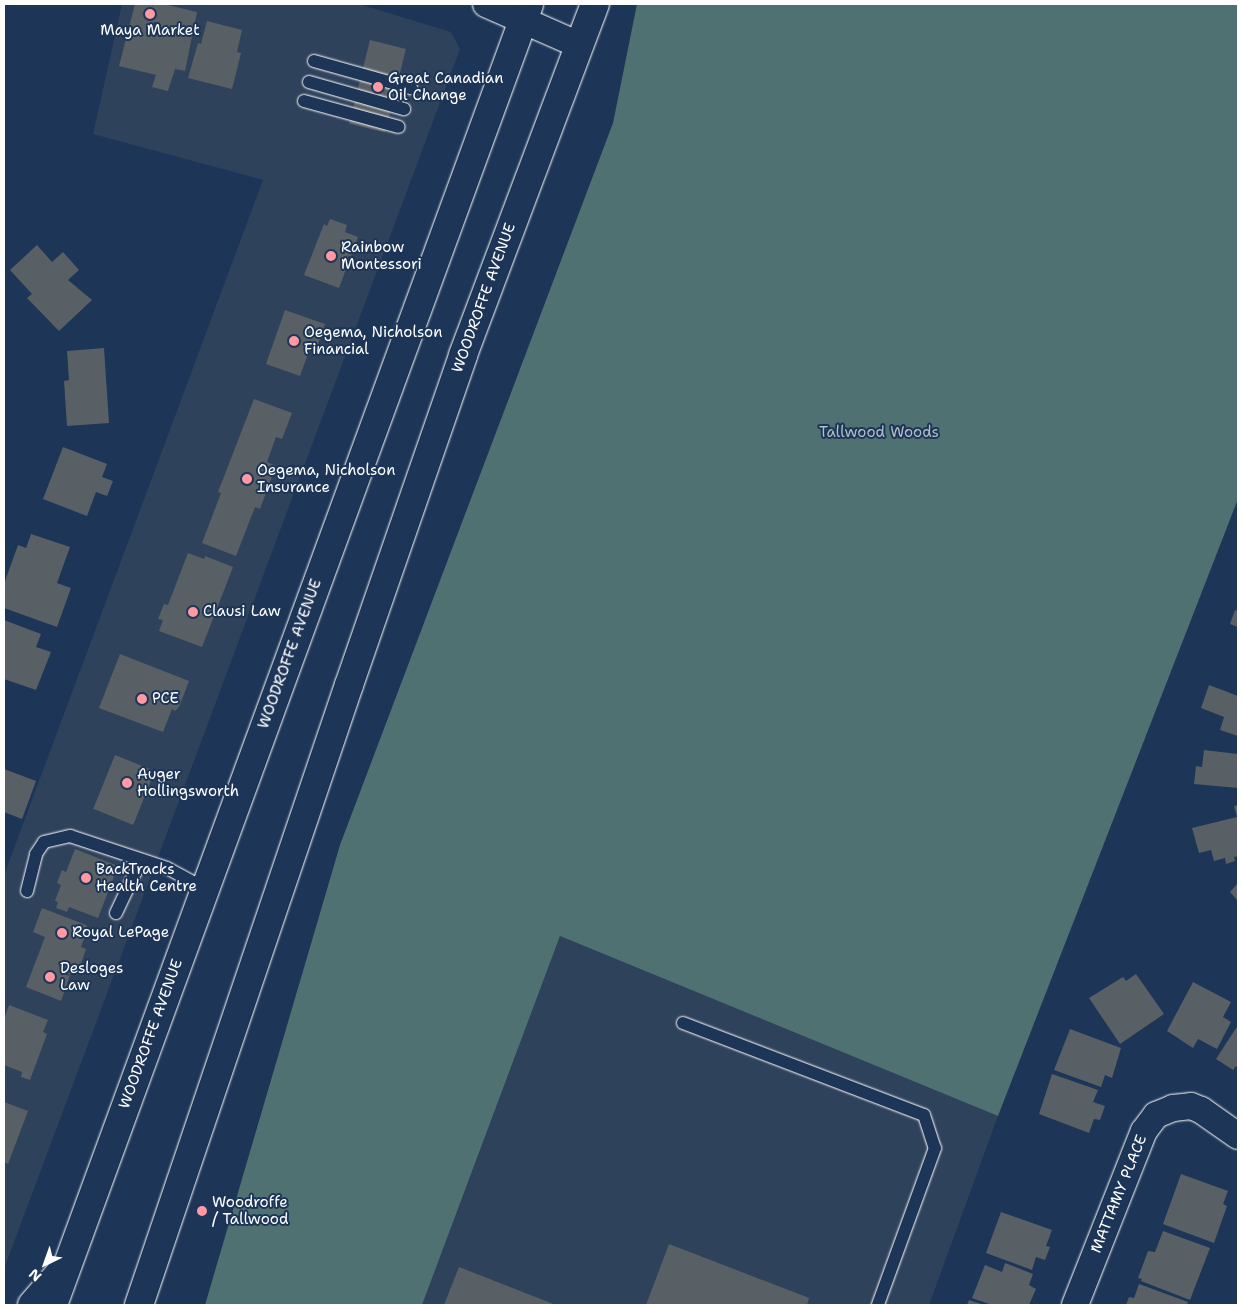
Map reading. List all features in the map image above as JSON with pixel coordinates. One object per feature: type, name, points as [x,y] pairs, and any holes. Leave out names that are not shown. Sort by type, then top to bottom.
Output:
[{"type":"main road","name":"WOODROFFE AVENUE","points":[[140,1305],[349,685],[463,355],[595,4]]},
{"type":"main road","name":"WOODROFFE AVENUE","points":[[53,1305],[66,1265],[526,12]]},
{"type":"main road","points":[[32,1305],[66,1265]]},
{"type":"street","points":[[486,4],[526,12],[579,45]]},
{"type":"street","name":"MATTAMY PLACE","points":[[1076,1305],[1144,1131],[1156,1115],[1172,1108],[1190,1106],[1201,1110],[1238,1136]]},
{"type":"lane","points":[[314,61],[411,88]]},
{"type":"lane","points":[[309,82],[404,109]]},
{"type":"lane","points":[[304,100],[399,127]]},
{"type":"lane","points":[[27,891],[36,854],[44,842],[70,836],[167,868],[204,888]]},
{"type":"lane","points":[[116,913],[141,860]]},
{"type":"lane","points":[[683,1023],[924,1115],[935,1148],[878,1305]]},
{"type":"shaded area","points":[[122,4],[359,4],[451,32],[460,49],[4,1269],[4,875],[263,180],[93,134]]},
{"type":"shaded area","points":[[560,936],[998,1116],[929,1305],[422,1305]]},
{"type":"green space","name":"Tallwood Woods","points":[[637,4],[1238,4],[1238,499],[998,1116],[560,936],[422,1305],[205,1305],[340,845],[613,123]]},
{"type":"building","points":[[135,4],[163,4],[197,12],[185,71],[175,69],[168,91],[152,87],[156,75],[119,66]]},
{"type":"building","points":[[207,21],[242,30],[237,52],[241,53],[232,89],[188,78],[198,43],[201,44]]},
{"type":"building","name":"Great Canadian Oil Change","points":[[370,40],[406,49],[385,132],[349,123]]},
{"type":"building","name":"Rainbow Montessori","points":[[330,219],[347,225],[345,232],[358,237],[339,288],[304,275],[324,224],[327,226]]},
{"type":"building","points":[[37,245],[52,262],[63,252],[79,270],[68,280],[92,300],[59,331],[27,298],[32,294],[10,270]]},
{"type":"building","points":[[285,310],[325,324],[316,350],[310,348],[300,376],[266,364]]},
{"type":"building","points":[[104,348],[109,423],[67,426],[64,381],[69,380],[67,351]]},
{"type":"building","name":"Oegema, Nicholson Insurance","points":[[254,399],[292,413],[282,439],[276,437],[267,462],[276,466],[260,509],[255,507],[236,556],[202,543],[221,493],[218,492]]},
{"type":"building","points":[[63,447],[107,464],[102,477],[113,481],[107,496],[96,492],[87,516],[43,499]]},
{"type":"building","points":[[31,534],[70,547],[57,583],[71,588],[57,627],[4,608],[4,584],[18,545],[26,548]]},
{"type":"building","points":[[188,553],[204,559],[205,556],[233,567],[202,647],[159,631],[163,620],[158,619],[164,604],[168,605]]},
{"type":"building","points":[[1235,610],[1238,611],[1238,627],[1230,624]]},
{"type":"building","points":[[4,620],[41,634],[36,647],[51,652],[36,690],[4,679]]},
{"type":"building","name":"PCE","points":[[120,654],[189,681],[179,707],[175,711],[172,709],[163,732],[99,708]]},
{"type":"building","points":[[1209,685],[1238,696],[1238,736],[1220,730],[1224,717],[1201,708]]},
{"type":"building","points":[[1204,750],[1238,754],[1238,788],[1194,784],[1196,766],[1202,767]]},
{"type":"building","name":"Auger Hollingsworth","points":[[115,755],[155,771],[133,825],[93,809]]},
{"type":"building","points":[[4,769],[36,781],[22,819],[4,812]]},
{"type":"building","points":[[1238,805],[1238,856],[1234,857],[1235,861],[1226,864],[1225,858],[1214,861],[1211,850],[1199,853],[1192,828],[1237,817],[1234,806]]},
{"type":"building","name":"BackTracks Health Centre","points":[[75,849],[118,866],[98,918],[69,907],[67,912],[56,908],[58,902],[55,901],[61,885],[57,883],[62,870],[66,872]]},
{"type":"building","points":[[1238,883],[1238,901],[1230,892]]},
{"type":"building","points":[[42,908],[86,925],[88,928],[81,947],[86,949],[77,975],[71,972],[61,1001],[26,987],[45,937],[33,932]]},
{"type":"building","points":[[1136,974],[1164,1014],[1120,1044],[1089,998],[1123,977],[1126,981]]},
{"type":"building","points":[[1193,982],[1231,1002],[1223,1017],[1231,1022],[1217,1049],[1198,1039],[1193,1048],[1167,1031]]},
{"type":"building","points":[[9,1005],[48,1020],[43,1032],[47,1034],[30,1080],[21,1077],[22,1072],[4,1065],[4,1019]]},
{"type":"building","points":[[1238,1025],[1238,1068],[1236,1066],[1233,1070],[1216,1059]]},
{"type":"building","points":[[1070,1029],[1121,1048],[1112,1078],[1105,1075],[1101,1087],[1054,1070]]},
{"type":"building","points":[[1052,1074],[1098,1090],[1093,1102],[1105,1106],[1100,1120],[1094,1119],[1089,1133],[1039,1114]]},
{"type":"building","points":[[4,1102],[28,1111],[8,1164],[4,1162]]},
{"type":"building","points":[[1181,1174],[1228,1191],[1223,1204],[1227,1206],[1214,1243],[1163,1224]]},
{"type":"building","points":[[1001,1212],[1052,1230],[1046,1246],[1050,1247],[1045,1260],[1036,1257],[1032,1270],[986,1253]]},
{"type":"building","points":[[1163,1231],[1210,1248],[1190,1300],[1141,1281],[1142,1279],[1138,1278],[1148,1251],[1155,1252]]},
{"type":"building","points":[[669,1244],[809,1298],[807,1305],[646,1305]]},
{"type":"building","points":[[1005,1263],[1033,1274],[1029,1285],[1036,1289],[1029,1305],[992,1305],[972,1298],[985,1265],[1002,1272]]},
{"type":"building","points":[[459,1267],[556,1305],[444,1305]]},
{"type":"building","points":[[1139,1284],[1188,1302],[1187,1305],[1126,1305],[1129,1297],[1134,1298]]},
{"type":"building","points":[[969,1300],[984,1305],[967,1305]]},
{"type":"place","name":"Maya Market","points":[[150,14]]},
{"type":"place","name":"Great Canadian Oil Change","points":[[378,87]]},
{"type":"place","name":"Rainbow Montessori","points":[[331,256]]},
{"type":"place","name":"Oegema, Nicholson Financial","points":[[294,341]]},
{"type":"place","name":"Oegema, Nicholson Insurance","points":[[247,479]]},
{"type":"place","name":"Clausi Law","points":[[193,612]]},
{"type":"place","name":"PCE","points":[[142,699]]},
{"type":"place","name":"Auger Hollingsworth","points":[[127,783]]},
{"type":"place","name":"BackTracks Health Centre","points":[[86,878]]},
{"type":"place","name":"Royal LePage","points":[[62,933]]},
{"type":"place","name":"Desloges Law","points":[[50,977]]},
{"type":"place","name":"Woodroffe / Tallwood","points":[[202,1211]]}]
